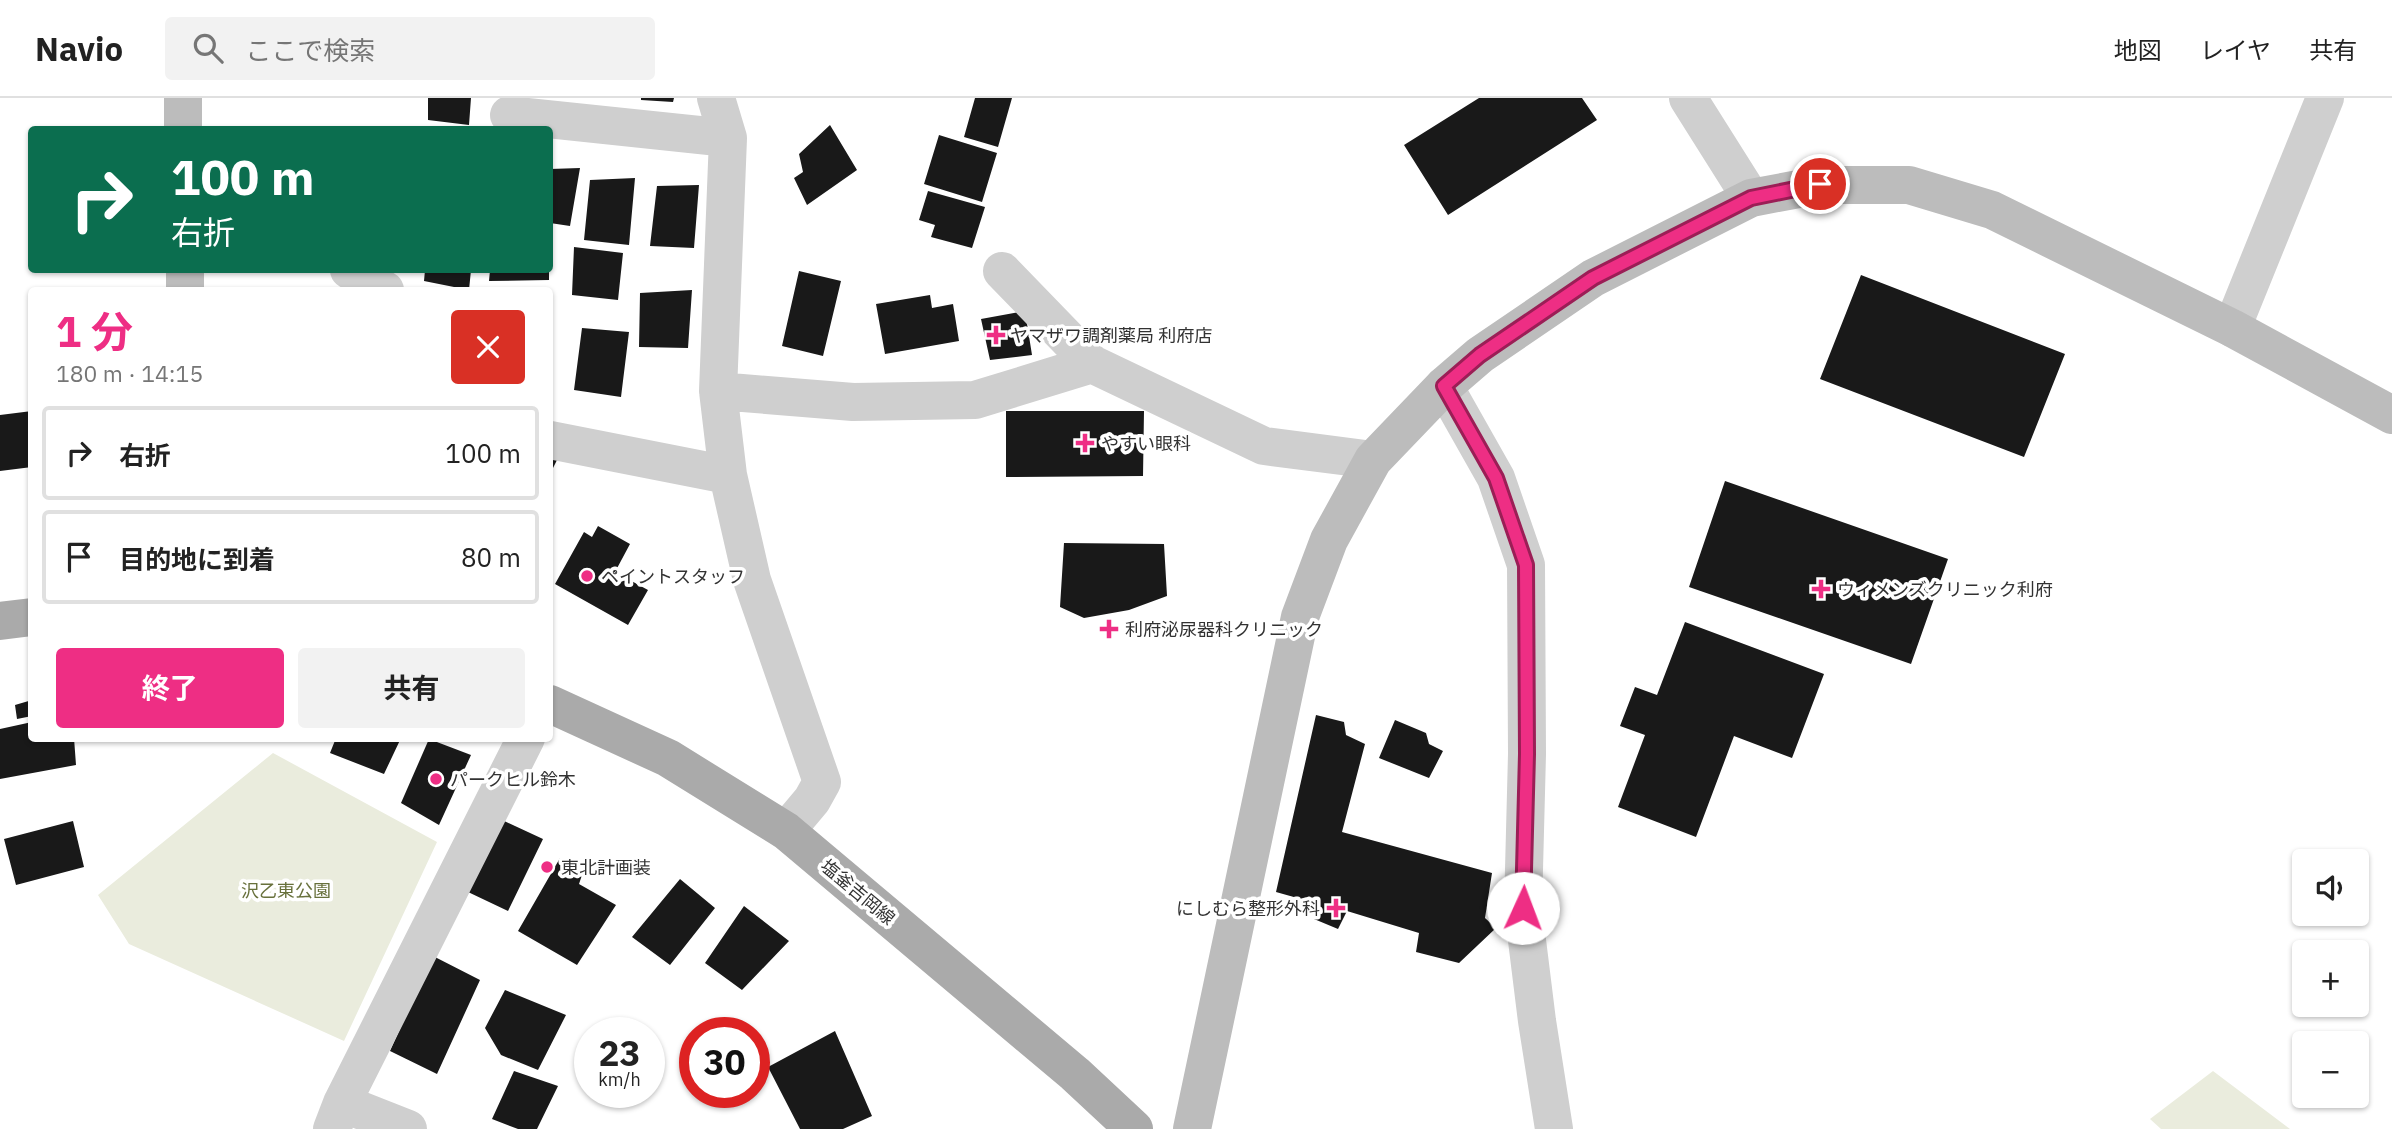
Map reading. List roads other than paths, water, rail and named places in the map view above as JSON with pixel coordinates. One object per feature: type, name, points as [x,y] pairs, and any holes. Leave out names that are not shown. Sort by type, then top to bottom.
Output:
[{"type":"main road","points":[[0,621],[28,618]]},
{"type":"main road","name":"塩釜吉岡線","points":[[553,705],[668,758],[786,831],[1075,1074],[1134,1129]]},
{"type":"street","points":[[183,98],[183,126]]},
{"type":"street","points":[[716,98],[728,138],[718,391],[728,475],[752,580],[822,782],[812,800],[786,831]]},
{"type":"street","points":[[1688,98],[1751,198]]},
{"type":"street","points":[[2232,328],[2325,98]]},
{"type":"street","points":[[509,115],[728,138]]},
{"type":"street","points":[[1192,1129],[1300,617],[1329,540],[1373,460],[1444,386],[1480,355],[1593,278],[1751,198],[1820,184],[1909,185],[1992,210],[2232,328],[2392,415]]},
{"type":"street","points":[[1002,271],[1092,364],[1264,446],[1373,460]]},
{"type":"street","points":[[354,273],[379,287]]},
{"type":"street","points":[[718,391],[853,402],[975,400],[1092,364]]},
{"type":"street","points":[[1444,386],[1496,478],[1526,565],[1527,754],[1523,908],[1554,1129]]},
{"type":"street","points":[[553,441],[728,475]]},
{"type":"street","points":[[408,1129],[337,1116],[524,742]]},
{"type":"place","name":"ヤマザワ調剤薬局 利府店","points":[[996,335]]},
{"type":"place","name":"やすい眼科","points":[[1085,443]]},
{"type":"place","name":"ペイントスタッフ","points":[[587,576]]},
{"type":"place","name":"ウィメンズクリニック利府","points":[[1821,589]]},
{"type":"place","name":"利府泌尿器科クリニック","points":[[1109,629]]},
{"type":"place","name":"パークヒル鈴木","points":[[436,779]]},
{"type":"place","name":"東北計画装","points":[[547,867]]},
{"type":"place","name":"にしむら整形外科","points":[[1336,908]]},
{"type":"park label","name":"沢乙東公園","points":[[286,890]]}]
